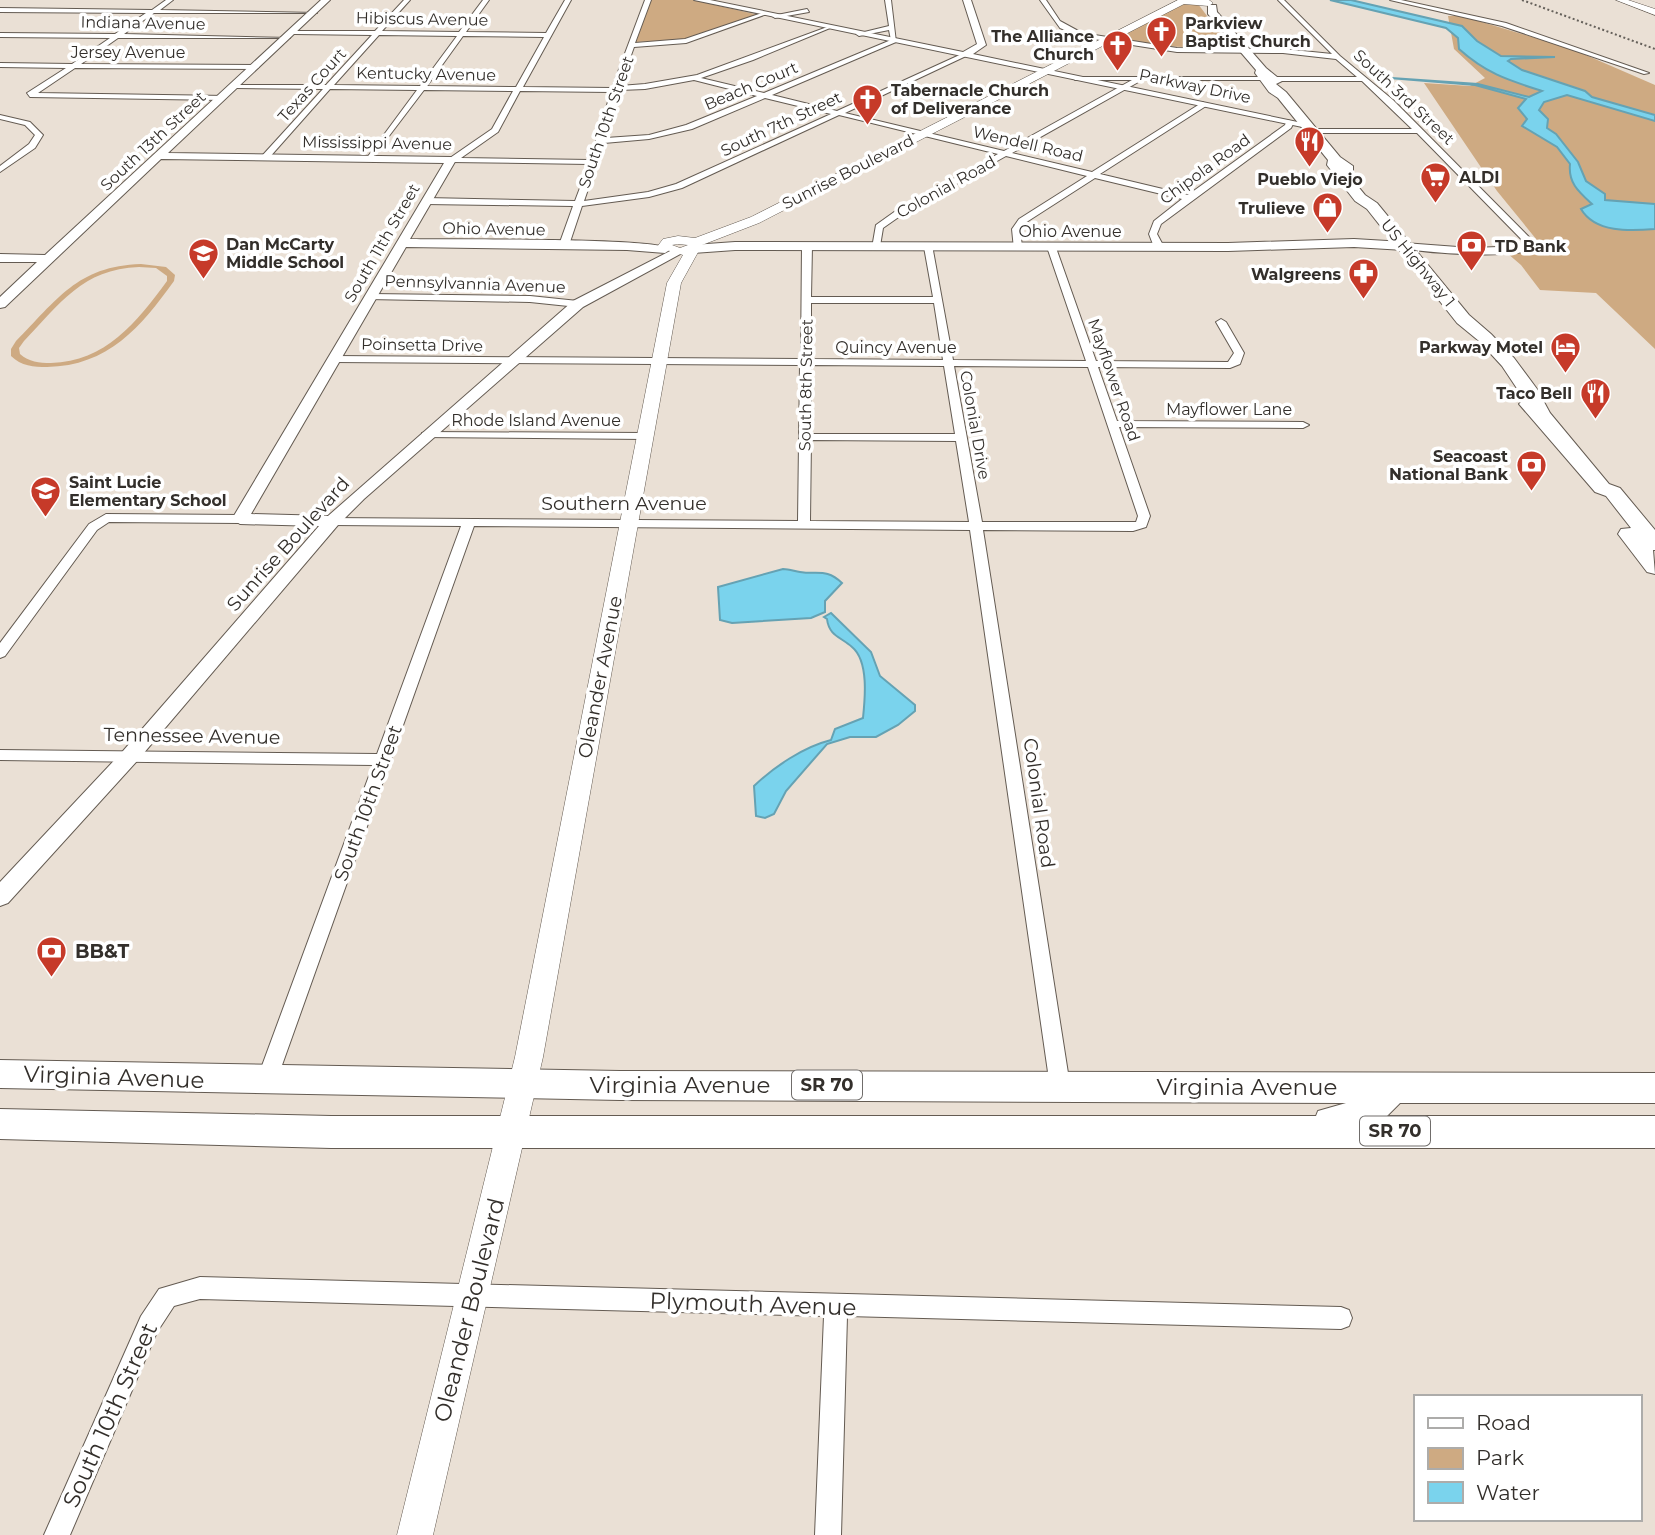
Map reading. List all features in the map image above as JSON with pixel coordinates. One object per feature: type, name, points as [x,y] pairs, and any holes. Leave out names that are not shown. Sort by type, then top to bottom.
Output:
[{"type":"main road","name":"Sunrise Boulevard","points":[[681,252],[1180,0]]},
{"type":"main road","points":[[1180,0],[1209,4]]},
{"type":"main road","points":[[1620,0],[1655,12]]},
{"type":"main road","name":"US Highway 1","points":[[1209,4],[1224,28],[1233,33],[1267,76],[1273,89],[1282,95],[1306,132],[1335,160],[1334,165],[1360,198],[1372,206],[1463,319],[1464,328],[1520,397],[1541,415],[1602,488],[1613,492],[1655,544]]},
{"type":"main road","name":"Sunrise Boulevard","points":[[681,252],[728,225],[919,132]]},
{"type":"main road","name":"Oleander Avenue","points":[[523,1084],[681,252]]},
{"type":"main road","name":"US Highway 1","points":[[1602,488],[1595,492],[1655,567]]},
{"type":"main road","name":"Virginia Avenue","points":[[0,1074],[266,1082],[1655,1088]]},
{"type":"main road","name":"Oleander Boulevard","points":[[415,1535],[523,1084]]},
{"type":"main road","points":[[1298,1130],[1365,1112],[1384,1101],[1391,1087]]},
{"type":"main road","name":"SR 70","points":[[0,1124],[331,1132],[512,1133],[1298,1130],[1655,1132]]},
{"type":"street","points":[[0,8],[12,0]]},
{"type":"street","points":[[170,0],[30,93],[32,96],[223,98]]},
{"type":"street","name":"South 13th Street","points":[[0,304],[326,0]]},
{"type":"street","name":"Texas Court","points":[[265,157],[407,0]]},
{"type":"street","points":[[370,159],[486,0]]},
{"type":"street","name":"South 11th Street","points":[[240,519],[426,201],[452,160],[495,130],[568,0]]},
{"type":"street","name":"South 10th Street","points":[[564,245],[648,0]]},
{"type":"street","name":"Parkway Drive","points":[[698,0],[727,3],[764,14],[1290,122],[1306,132],[1419,131]]},
{"type":"street","points":[[808,0],[808,23]]},
{"type":"street","points":[[888,0],[894,41]]},
{"type":"street","points":[[967,0],[982,45],[990,60]]},
{"type":"street","points":[[1043,0],[1054,22],[1061,28],[1102,39],[1177,50],[1289,51],[1338,57]]},
{"type":"street","name":"South 3rd Street","points":[[1282,0],[1531,243]]},
{"type":"street","points":[[1393,0],[1504,24],[1646,73]]},
{"type":"street","points":[[0,8],[314,13]]},
{"type":"street","points":[[775,16],[807,11]]},
{"type":"street","points":[[633,45],[685,41],[764,14]]},
{"type":"street","points":[[616,89],[659,86],[697,79],[828,27]]},
{"type":"street","points":[[859,34],[893,27]]},
{"type":"street","name":"Indiana Avenue","points":[[0,35],[290,35]]},
{"type":"street","name":"Hibiscus Avenue","points":[[290,35],[550,35]]},
{"type":"street","name":"Beach Court","points":[[601,141],[668,134],[894,41]]},
{"type":"street","name":"South 7th Street","points":[[426,201],[578,203],[624,201],[651,196],[679,186],[982,45]]},
{"type":"street","name":"Jersey Avenue","points":[[0,65],[256,66]]},
{"type":"street","points":[[1075,78],[1267,76],[1365,79]]},
{"type":"street","name":"Colonial Road","points":[[875,246],[879,227],[890,219],[1141,78]]},
{"type":"street","name":"Wendell Road","points":[[697,79],[1189,198]]},
{"type":"street","name":"Kentucky Avenue","points":[[236,86],[616,89]]},
{"type":"street","points":[[1017,247],[1016,229],[1022,221],[1203,104]]},
{"type":"street","points":[[0,117],[25,122],[36,128],[39,135],[32,146],[1,168]]},
{"type":"street","name":"Chipola Road","points":[[1158,247],[1153,234],[1157,223],[1289,126],[1290,122]]},
{"type":"street","points":[[1278,133],[1306,132]]},
{"type":"street","name":"Mississippi Avenue","points":[[161,156],[593,162]]},
{"type":"street","points":[[729,230],[723,239],[736,246]]},
{"type":"street","name":"Ohio Avenue","points":[[402,243],[627,246],[681,252],[736,246],[1158,247],[1291,243],[1526,250],[1531,243]]},
{"type":"street","name":"South 8th Street","points":[[804,524],[807,246]]},
{"type":"street","name":"Colonial Drive","points":[[929,247],[975,525]]},
{"type":"street","name":"Mayflower Road","points":[[1052,247],[1144,516],[1142,524]]},
{"type":"street","points":[[629,278],[657,276],[681,252]]},
{"type":"street","name":"Sunrise Boulevard","points":[[0,897],[130,756],[332,521],[426,435],[578,304],[681,252]]},
{"type":"street","points":[[0,258],[45,262]]},
{"type":"street","points":[[0,265],[45,262]]},
{"type":"street","name":"Pennsylvannia Avenue","points":[[371,297],[530,299],[578,304]]},
{"type":"street","points":[[807,300],[938,300]]},
{"type":"street","name":"Quincy Avenue","points":[[510,362],[1230,365],[1236,362],[1239,353],[1221,321]]},
{"type":"street","name":"Poinsetta Drive","points":[[334,359],[510,362]]},
{"type":"street","name":"Mayflower Lane","points":[[1113,424],[1303,425]]},
{"type":"street","name":"Rhode Island Avenue","points":[[426,435],[645,436]]},
{"type":"street","points":[[806,437],[962,438]]},
{"type":"street","name":"Southern Avenue","points":[[0,653],[93,527],[106,518],[468,524],[1133,527],[1142,524]]},
{"type":"street","name":"South 10th Street","points":[[266,1082],[468,524]]},
{"type":"street","name":"Colonial Road","points":[[975,525],[1060,1086]]},
{"type":"street","name":"Tennessee Avenue","points":[[0,755],[384,760]]},
{"type":"street","name":"Plymouth Avenue","points":[[167,1297],[200,1289],[1341,1318]]},
{"type":"street","name":"South 10th Street","points":[[57,1535],[149,1324],[167,1297]]},
{"type":"street","points":[[828,1535],[836,1306]]},
{"type":"green space","points":[[651,0],[693,0],[759,15],[683,40],[636,42]]},
{"type":"green space","points":[[1188,0],[1195,0],[1232,49],[1159,46],[1113,40]]},
{"type":"green space","points":[[1448,16],[1462,16],[1572,49],[1655,85],[1655,349],[1596,293],[1540,290],[1521,265],[1500,247],[1541,245],[1497,191],[1424,83],[1470,86],[1485,78],[1454,49]]},
{"type":"green space","points":[[141,264],[166,267],[175,275],[174,281],[149,314],[121,341],[88,360],[69,365],[33,366],[23,364],[11,356],[11,349],[16,341],[70,288],[84,278],[119,266]],"holes":[[[156,268],[167,276],[167,281],[131,325],[104,347],[88,356],[51,363],[34,362],[20,354],[19,348],[24,341],[61,302],[87,282],[119,269]]]},
{"type":"water","points":[[1330,0],[1351,0],[1462,26],[1477,41],[1501,56],[1555,57],[1508,61],[1522,70],[1585,91],[1592,97],[1655,115],[1655,121],[1567,95],[1544,102],[1539,110],[1548,119],[1547,128],[1556,134],[1578,162],[1586,181],[1605,194],[1605,200],[1655,204],[1655,229],[1614,229],[1595,223],[1587,217],[1581,209],[1592,204],[1573,182],[1570,164],[1557,147],[1522,126],[1527,119],[1518,108],[1526,99],[1475,85],[1377,77],[1478,84],[1529,97],[1542,91],[1479,65],[1459,49],[1458,38],[1446,28]]},
{"type":"water","points":[[783,569],[831,575],[842,583],[825,601],[825,612],[811,618],[732,623],[720,620],[718,587]]},
{"type":"water","points":[[831,613],[871,652],[880,676],[915,705],[915,711],[898,725],[876,737],[850,737],[827,744],[786,791],[774,814],[765,818],[756,816],[754,786],[790,758],[831,740],[835,729],[863,718],[865,681],[861,661],[852,647],[830,629],[824,617]]},
{"type":"railway","points":[[1522,0],[1655,49]]},
{"type":"place","name":"Parkview Baptist Church","points":[[1162,59]]},
{"type":"place","name":"The Alliance Church","points":[[1117,72]]},
{"type":"place","name":"Tabernacle Church of Deliverance","points":[[868,126]]},
{"type":"place","name":"Pueblo Viejo","points":[[1310,169]]},
{"type":"place","name":"ALDI","points":[[1436,204]]},
{"type":"place","name":"Trulieve","points":[[1328,235]]},
{"type":"place","name":"TD Bank","points":[[1472,273]]},
{"type":"place","name":"Dan McCarty Middle School","points":[[203,280]]},
{"type":"place","name":"Walgreens","points":[[1364,301]]},
{"type":"place","name":"Parkway Motel","points":[[1566,374]]},
{"type":"place","name":"Taco Bell","points":[[1595,420]]},
{"type":"place","name":"Seacoast National Bank","points":[[1531,492]]},
{"type":"place","name":"Saint Lucie Elementary School","points":[[46,518]]},
{"type":"place","name":"BB&T","points":[[52,978]]}]
